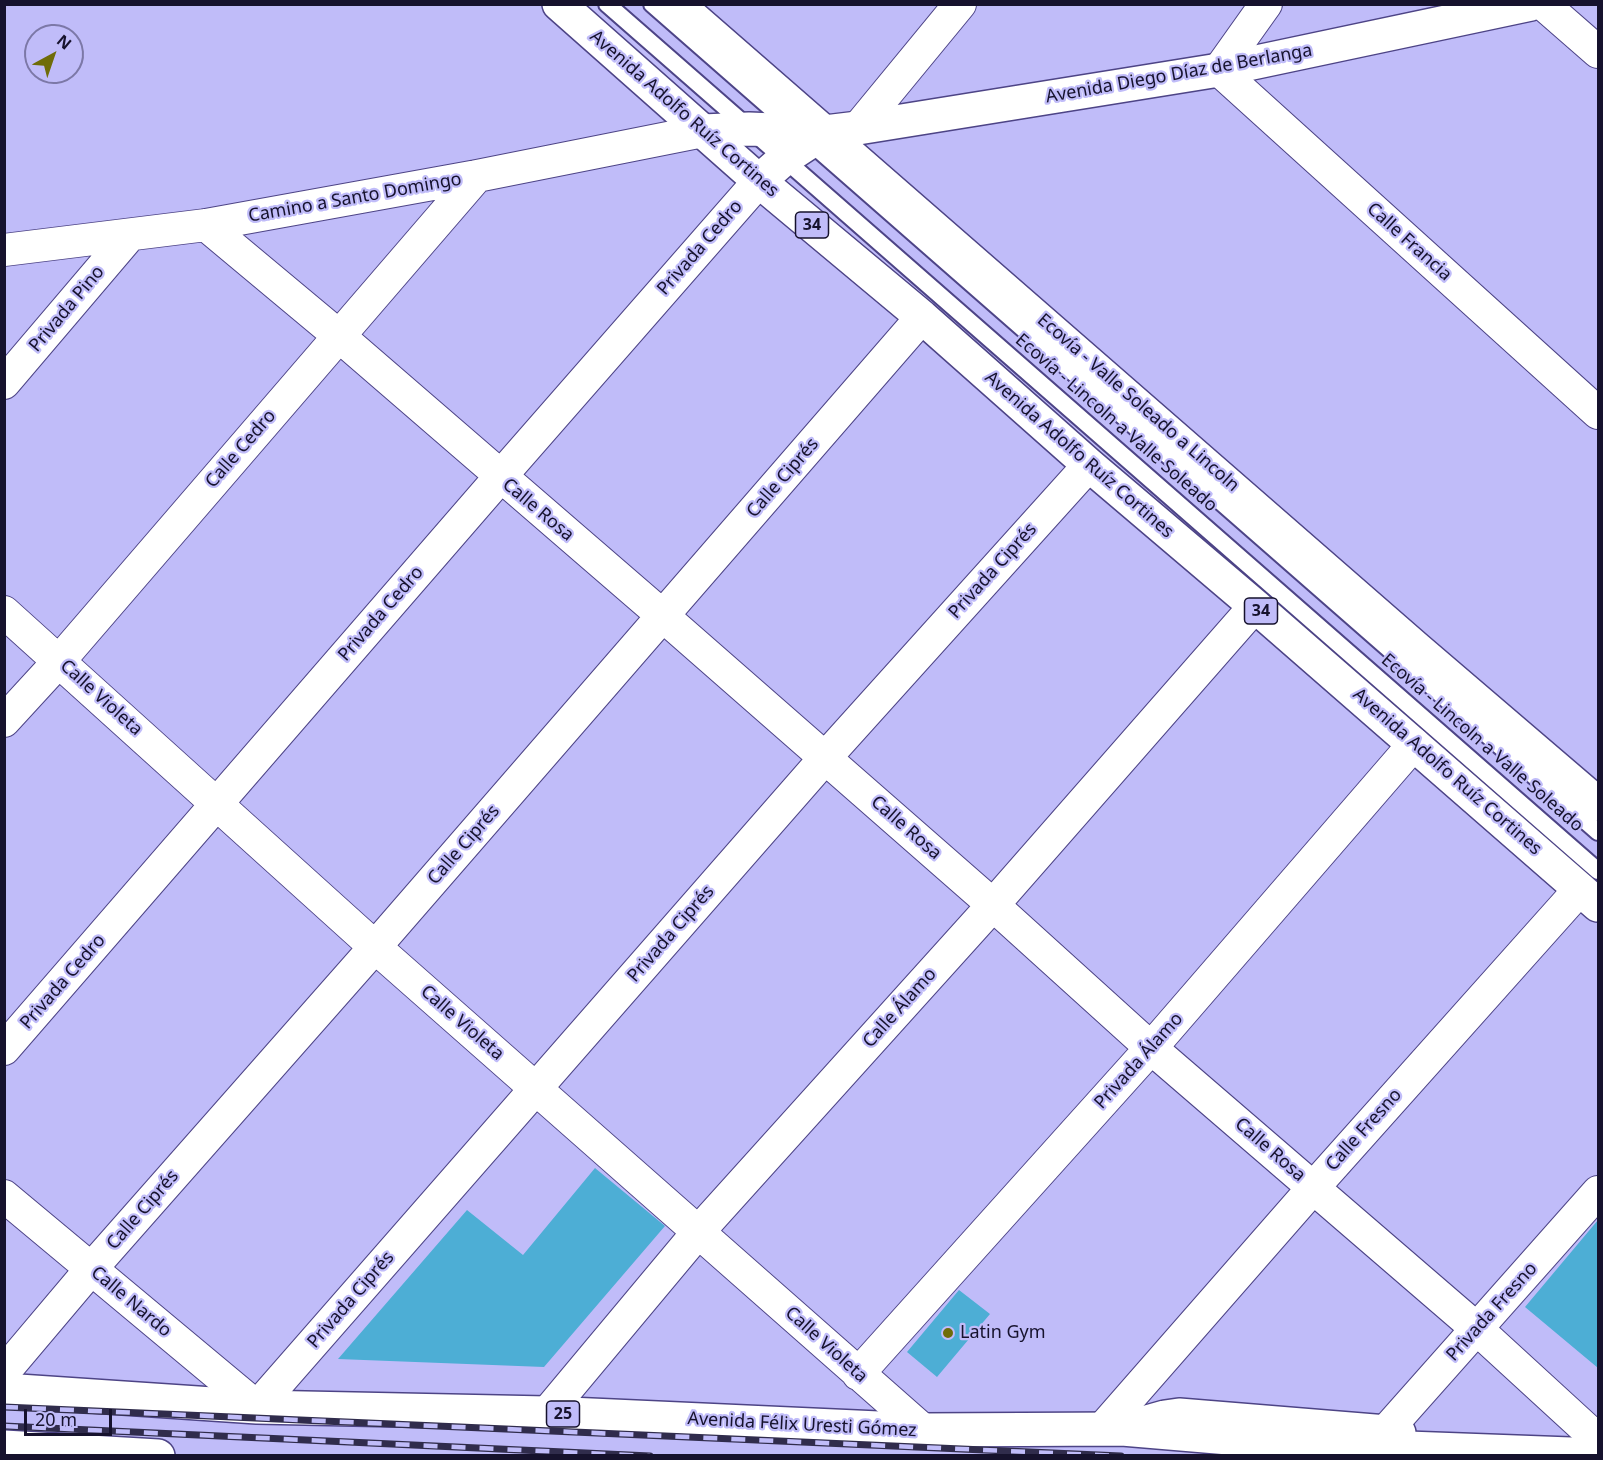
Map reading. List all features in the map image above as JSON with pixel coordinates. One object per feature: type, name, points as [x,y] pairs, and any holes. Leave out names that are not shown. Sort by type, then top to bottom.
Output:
[{"type":"main road","name":"Avenida Adolfo Ruíz Cortines","points":[[559,4],[759,181],[922,317],[1089,465],[1414,744],[1592,888]]},
{"type":"main road","points":[[677,4],[803,141],[1390,626],[1599,804]]},
{"type":"main road","name":"Avenida Diego Díaz de Berlanga","points":[[703,131],[749,129],[803,141],[858,128],[1219,70],[1531,4]]},
{"type":"main road","points":[[759,181],[803,141]]},
{"type":"main road","name":"Avenida Félix Uresti Gómez","points":[[4,1390],[257,1407],[547,1413],[923,1430],[1113,1429],[1299,1444],[1599,1455]]},
{"type":"main road","points":[[1113,1429],[1179,1415],[1386,1432],[1599,1440]]},
{"type":"main road","points":[[4,1447],[158,1455]]},
{"type":"street","points":[[858,128],[960,4]]},
{"type":"street","points":[[1219,70],[1266,4]]},
{"type":"street","points":[[1543,4],[1599,52]]},
{"type":"street","name":"Calle Francia","points":[[1219,70],[1599,413]]},
{"type":"street","name":"Camino a Santo Domingo","points":[[4,250],[206,225],[477,176],[703,131]]},
{"type":"street","name":"Calle Cedro","points":[[4,721],[60,660],[477,176]]},
{"type":"street","name":"Privada Cedro","points":[[4,1049],[759,181]]},
{"type":"street","name":"Calle Rosa","points":[[206,225],[339,336],[663,616],[993,905],[1151,1048],[1477,1329],[1599,1440]]},
{"type":"street","name":"Privada Pino","points":[[4,383],[129,236]]},
{"type":"street","name":"Calle Ciprés","points":[[4,1372],[91,1269],[375,947],[922,317]]},
{"type":"street","name":"Privada Ciprés","points":[[257,1407],[825,758],[1089,465]]},
{"type":"street","name":"Calle Álamo","points":[[547,1413],[699,1231],[993,905],[1255,606]]},
{"type":"street","name":"Calle Violeta","points":[[4,612],[60,660],[375,947],[923,1430]]},
{"type":"street","name":"Privada Álamo","points":[[858,1374],[1151,1048],[1414,744]]},
{"type":"street","name":"Calle Fresno","points":[[1113,1429],[1313,1188],[1592,888]]},
{"type":"street","name":"Privada Fresno","points":[[1386,1432],[1599,1192]]},
{"type":"street","name":"Calle Nardo","points":[[4,1196],[257,1407]]},
{"type":"lane","points":[[607,4],[749,129]]},
{"type":"lane","name":"Ecovía - Valle Soleado a Lincoln","points":[[652,4],[803,141],[1599,832]]},
{"type":"lane","name":"Ecovía - Lincoln a Valle Soleado","points":[[803,141],[1592,888]]},
{"type":"building","points":[[595,1168],[665,1226],[544,1367],[338,1359],[467,1210],[523,1255]]},
{"type":"building","points":[[1598,1220],[1598,1368],[1525,1307]]},
{"type":"building","name":"Latin Gym","points":[[959,1290],[990,1314],[937,1377],[907,1352]]},
{"type":"railway","points":[[4,1407],[1121,1456]]},
{"type":"railway","points":[[4,1426],[650,1456]]},
{"type":"place","name":"Latin Gym","points":[[948,1333]]}]
